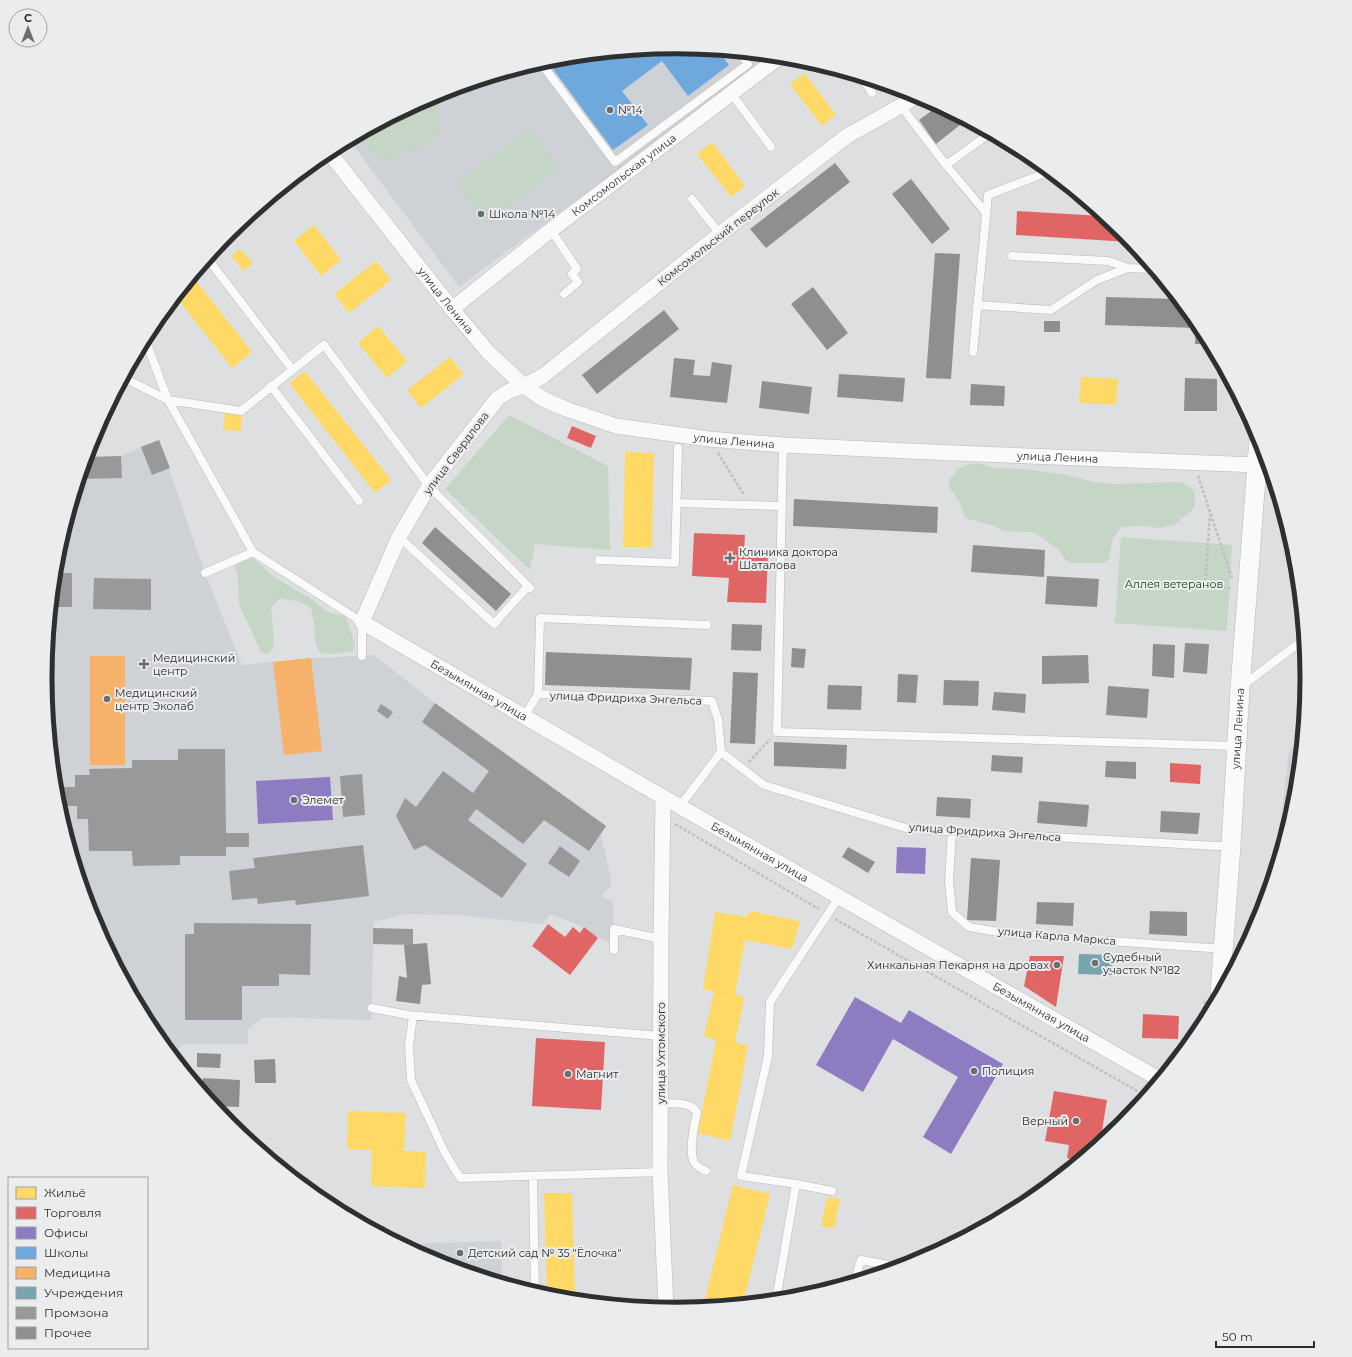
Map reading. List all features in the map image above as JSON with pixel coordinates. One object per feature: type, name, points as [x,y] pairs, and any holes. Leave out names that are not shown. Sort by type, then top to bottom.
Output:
[{"type":"street","name":"Комсомольская улица","points":[[452,309],[550,230],[772,62]]},
{"type":"street","name":"Комсомольский переулок","points":[[524,386],[543,376],[720,234],[847,136],[909,100]]},
{"type":"street","name":"улица Ленина","points":[[333,157],[452,309],[488,352],[524,386],[543,399],[566,409],[616,426],[709,439],[783,445],[1258,464]]},
{"type":"street","name":"улица Свердлова","points":[[362,622],[399,537],[429,486],[498,398],[509,391],[524,386]]},
{"type":"street","name":"улица Ленина","points":[[1221,982],[1231,846],[1240,688],[1258,455]]},
{"type":"street","name":"Безымянная улица","points":[[362,622],[663,797],[1156,1077]]},
{"type":"street","name":"улица Ухтомского","points":[[663,797],[660,1172],[666,1302]]},
{"type":"lane","points":[[545,68],[615,162],[748,64],[744,59]]},
{"type":"lane","points":[[867,85],[872,93]]},
{"type":"lane","points":[[731,93],[771,147]]},
{"type":"lane","points":[[901,106],[946,165],[986,213]]},
{"type":"lane","points":[[946,165],[985,137]]},
{"type":"lane","points":[[973,352],[988,195],[1043,174]]},
{"type":"lane","points":[[692,199],[720,234]]},
{"type":"lane","points":[[550,230],[577,269],[572,274],[578,282],[564,294]]},
{"type":"lane","points":[[1012,256],[1108,262],[1128,268],[1146,269]]},
{"type":"lane","points":[[211,263],[292,369]]},
{"type":"lane","points":[[978,305],[1051,310],[1097,280],[1128,268]]},
{"type":"lane","points":[[128,380],[168,400],[241,410],[324,345],[429,486],[529,587],[494,624],[399,537]]},
{"type":"lane","points":[[148,347],[168,400],[253,552],[362,622],[362,656]]},
{"type":"lane","points":[[271,386],[360,501]]},
{"type":"lane","points":[[783,445],[777,732],[1236,746]]},
{"type":"lane","points":[[599,560],[675,563],[678,448]]},
{"type":"lane","points":[[677,503],[782,506]]},
{"type":"lane","points":[[205,573],[253,552]]},
{"type":"lane","points":[[538,694],[540,618],[707,625]]},
{"type":"lane","points":[[1240,688],[1299,643]]},
{"type":"lane","name":"улица Фридриха Энгельса","points":[[524,717],[538,694],[712,701],[718,719],[721,752],[764,785],[909,829],[1231,846]]},
{"type":"lane","points":[[680,806],[721,752]]},
{"type":"lane","name":"улица Карла Маркса","points":[[952,831],[949,881],[952,912],[969,926],[1010,934],[1224,949]]},
{"type":"lane","points":[[832,1191],[741,1176],[768,1056],[770,1002],[839,897]]},
{"type":"lane","points":[[614,950],[614,929],[661,939]]},
{"type":"lane","points":[[372,1008],[413,1016],[661,1036]]},
{"type":"lane","points":[[413,1016],[409,1045],[411,1080],[445,1153],[460,1178],[660,1172]]},
{"type":"lane","points":[[661,1103],[694,1107],[697,1112],[692,1151],[694,1162],[699,1168],[706,1171]]},
{"type":"lane","points":[[533,1177],[535,1286]]},
{"type":"lane","points":[[777,1294],[796,1184]]},
{"type":"lane","points":[[857,1275],[861,1260],[888,1265]]},
{"type":"path","points":[[709,439],[750,505]]},
{"type":"path","points":[[1148,582],[1235,588],[1194,462]]},
{"type":"path","points":[[1205,586],[1210,513]]},
{"type":"path","points":[[743,769],[777,732]]},
{"type":"path","points":[[663,816],[827,914],[1142,1094]]},
{"type":"shaded area","name":"Школа №14","points":[[676,54],[717,56],[764,61],[459,287],[353,145],[400,119],[437,102],[514,76],[554,66],[635,56]]},
{"type":"shaded area","points":[[159,440],[205,573],[242,665],[311,658],[374,655],[435,703],[606,826],[601,834],[612,885],[601,896],[613,902],[614,943],[598,938],[584,927],[550,914],[543,924],[458,915],[406,914],[374,922],[371,1020],[265,1017],[248,1029],[248,1044],[185,1044],[175,1050],[157,1025],[136,990],[116,954],[99,917],[73,840],[57,760],[53,719],[53,638],[57,597],[73,517],[93,457],[121,456]]},
{"type":"shaded area","points":[[1297,741],[1288,800],[1279,841],[1289,752]]},
{"type":"shaded area","name":"Детский сад № 35 \"Ёлочка\"","points":[[501,1241],[502,1277],[437,1255],[412,1244]]},
{"type":"green space","points":[[434,103],[439,110],[441,123],[438,135],[428,144],[390,159],[376,157],[362,139],[400,119]]},
{"type":"green space","points":[[530,129],[560,169],[485,223],[456,183]]},
{"type":"green space","points":[[509,415],[608,466],[610,550],[535,544],[530,570],[445,489]]},
{"type":"green space","points":[[977,463],[995,468],[1023,469],[1067,475],[1094,482],[1114,484],[1181,482],[1194,490],[1195,504],[1191,511],[1174,525],[1161,528],[1141,526],[1121,527],[1113,538],[1109,559],[1104,563],[1072,563],[1066,561],[1059,550],[1037,534],[1031,532],[1004,531],[991,525],[965,518],[960,503],[949,487],[949,480],[958,469]]},
{"type":"green space","name":"Аллея ветеранов","points":[[1121,537],[1232,545],[1227,631],[1115,623]]},
{"type":"green space","points":[[254,559],[274,577],[310,598],[326,611],[346,617],[355,644],[353,651],[334,654],[321,653],[318,650],[315,641],[315,628],[311,608],[300,602],[280,598],[271,608],[274,636],[273,650],[267,654],[261,652],[239,604],[238,576],[234,564],[240,560]]},
{"type":"building: Жильё","points":[[804,73],[836,115],[822,126],[790,84]]},
{"type":"building: Жильё","points":[[712,142],[745,186],[731,197],[697,154]]},
{"type":"building: Жильё","points":[[314,225],[341,260],[321,276],[294,241]]},
{"type":"building: Жильё","points":[[240,249],[253,263],[244,271],[231,256]]},
{"type":"building: Жильё","points":[[376,261],[391,280],[349,313],[334,294]]},
{"type":"building: Жильё","points":[[196,281],[252,352],[232,368],[179,301]]},
{"type":"building: Жильё","points":[[378,326],[407,361],[387,378],[358,343]]},
{"type":"building: Жильё","points":[[450,357],[464,374],[421,408],[407,390]]},
{"type":"building: Жильё","points":[[305,371],[391,480],[375,493],[289,383]]},
{"type":"building: Жильё","points":[[1081,377],[1118,379],[1116,405],[1079,403]]},
{"type":"building: Жильё","points":[[225,413],[242,414],[241,431],[223,430]]},
{"type":"building: Жильё","points":[[625,452],[654,453],[652,547],[623,547]]},
{"type":"building: Жильё","points":[[750,911],[800,921],[792,949],[745,940],[735,994],[744,998],[735,1042],[748,1046],[730,1141],[698,1133],[716,1040],[704,1036],[714,992],[703,989],[715,912],[747,917]]},
{"type":"building: Жильё","points":[[348,1111],[406,1113],[404,1151],[426,1152],[425,1188],[371,1186],[372,1150],[347,1149]]},
{"type":"building: Жильё","points":[[733,1185],[770,1194],[744,1298],[704,1301]]},
{"type":"building: Жильё","points":[[544,1193],[572,1193],[575,1294],[547,1289]]},
{"type":"building: Жильё","points":[[827,1197],[840,1199],[834,1229],[821,1226]]},
{"type":"building: Торговля","points":[[1017,211],[1094,216],[1121,241],[1016,235]]},
{"type":"building: Торговля","points":[[572,426],[596,436],[591,448],[567,438]]},
{"type":"building: Торговля","points":[[694,533],[745,535],[744,553],[768,554],[766,603],[727,602],[729,578],[692,576]]},
{"type":"building: Торговля","points":[[1170,763],[1201,765],[1200,784],[1170,782]]},
{"type":"building: Торговля","points":[[548,924],[565,937],[573,927],[580,933],[584,927],[598,938],[570,975],[532,946]]},
{"type":"building: Торговля","points":[[1030,956],[1064,956],[1056,1007],[1024,986]]},
{"type":"building: Торговля","points":[[1143,1014],[1179,1016],[1178,1039],[1142,1038]]},
{"type":"building: Торговля","name":"Магнит","points":[[536,1038],[605,1042],[601,1110],[532,1106]]},
{"type":"building: Торговля","name":"Верный","points":[[1054,1091],[1107,1100],[1101,1135],[1074,1159],[1067,1158],[1069,1145],[1045,1141]]},
{"type":"building: Офисы","name":"Элемет","points":[[330,777],[333,820],[258,824],[256,781]]},
{"type":"building: Офисы","points":[[897,847],[926,848],[925,874],[896,873]]},
{"type":"building: Офисы","name":"Полиция","points":[[855,997],[901,1023],[909,1010],[1003,1064],[951,1154],[923,1137],[958,1077],[893,1039],[863,1092],[816,1065]]},
{"type":"building: Школы","name":"№14","points":[[676,54],[722,57],[729,65],[688,96],[662,61],[622,91],[648,125],[613,150],[551,67],[635,56]]},
{"type":"building: Медицина","name":"Медицинский центр Эколаб","points":[[90,656],[125,656],[125,765],[90,765]]},
{"type":"building: Медицина","points":[[311,658],[322,751],[284,755],[273,662]]},
{"type":"building: Учреждения","points":[[1079,954],[1113,955],[1112,975],[1078,974]]},
{"type":"building: Промзона","points":[[159,440],[170,468],[152,475],[141,447]]},
{"type":"building: Промзона","points":[[121,456],[122,478],[85,479],[93,457]]},
{"type":"building: Промзона","points":[[61,573],[72,573],[72,607],[56,607]]},
{"type":"building: Промзона","points":[[94,578],[151,579],[151,610],[93,609]]},
{"type":"building: Промзона","points":[[435,703],[606,826],[589,851],[544,820],[523,844],[476,809],[468,820],[527,864],[502,898],[425,845],[414,850],[396,816],[405,798],[416,807],[443,771],[473,793],[489,771],[422,722]]},
{"type":"building: Промзона","points":[[381,704],[393,712],[388,719],[377,711]]},
{"type":"building: Промзона","points":[[178,749],[225,749],[226,833],[249,833],[249,847],[226,847],[226,856],[180,856],[180,865],[133,866],[132,851],[89,851],[88,819],[77,819],[77,806],[65,806],[65,804],[64,787],[75,787],[75,775],[90,775],[89,769],[132,768],[132,760],[178,760]]},
{"type":"building: Промзона","points":[[362,774],[365,815],[343,817],[340,776]]},
{"type":"building: Промзона","points":[[363,845],[369,896],[296,905],[295,900],[258,904],[257,898],[232,900],[229,871],[255,868],[253,858]]},
{"type":"building: Промзона","points":[[560,846],[580,861],[569,877],[548,863]]},
{"type":"building: Промзона","points":[[194,923],[311,924],[310,975],[279,974],[279,986],[242,986],[242,1020],[185,1020],[185,934],[194,934]]},
{"type":"building: Промзона","points":[[373,928],[413,929],[413,945],[373,944]]},
{"type":"building: Прочее","points":[[933,110],[961,124],[936,144],[919,120]]},
{"type":"building: Прочее","points":[[835,163],[850,182],[766,248],[750,229]]},
{"type":"building: Прочее","points":[[911,179],[950,229],[932,244],[892,194]]},
{"type":"building: Прочее","points":[[935,253],[960,254],[951,379],[926,378]]},
{"type":"building: Прочее","points":[[813,287],[848,333],[827,350],[791,304]]},
{"type":"building: Прочее","points":[[1106,297],[1171,299],[1192,328],[1105,325]]},
{"type":"building: Прочее","points":[[664,310],[679,329],[597,394],[582,375]]},
{"type":"building: Прочее","points":[[1044,321],[1060,321],[1060,332],[1044,332]]},
{"type":"building: Прочее","points":[[1196,333],[1202,344],[1195,344]]},
{"type":"building: Прочее","points":[[674,358],[695,360],[693,375],[710,376],[712,362],[732,365],[727,403],[670,397]]},
{"type":"building: Прочее","points":[[839,374],[905,378],[903,402],[837,397]]},
{"type":"building: Прочее","points":[[1185,378],[1217,379],[1217,411],[1184,411]]},
{"type":"building: Прочее","points":[[762,381],[812,387],[809,414],[759,408]]},
{"type":"building: Прочее","points":[[971,384],[1005,386],[1004,406],[970,405]]},
{"type":"building: Прочее","points":[[794,499],[938,507],[937,533],[793,526]]},
{"type":"building: Прочее","points":[[435,527],[511,594],[496,611],[422,543]]},
{"type":"building: Прочее","points":[[973,545],[1045,550],[1044,577],[971,572]]},
{"type":"building: Прочее","points":[[1047,576],[1099,579],[1097,607],[1045,604]]},
{"type":"building: Прочее","points":[[732,624],[762,625],[761,651],[731,650]]},
{"type":"building: Прочее","points":[[1185,643],[1209,644],[1207,674],[1183,672]]},
{"type":"building: Прочее","points":[[1153,644],[1175,645],[1174,678],[1152,676]]},
{"type":"building: Прочее","points":[[792,648],[806,649],[804,668],[791,667]]},
{"type":"building: Прочее","points":[[546,652],[692,658],[690,690],[545,685]]},
{"type":"building: Прочее","points":[[1088,655],[1089,683],[1042,684],[1042,656]]},
{"type":"building: Прочее","points":[[733,672],[758,673],[755,744],[730,743]]},
{"type":"building: Прочее","points":[[898,674],[918,675],[916,703],[897,702]]},
{"type":"building: Прочее","points":[[944,680],[979,681],[978,706],[943,705]]},
{"type":"building: Прочее","points":[[828,685],[862,686],[861,710],[827,709]]},
{"type":"building: Прочее","points":[[1108,686],[1149,689],[1147,718],[1106,715]]},
{"type":"building: Прочее","points":[[994,692],[1026,694],[1025,713],[992,710]]},
{"type":"building: Прочее","points":[[774,742],[847,745],[846,769],[774,766]]},
{"type":"building: Прочее","points":[[992,755],[1023,757],[1022,773],[991,771]]},
{"type":"building: Прочее","points":[[1106,761],[1136,762],[1136,779],[1105,777]]},
{"type":"building: Прочее","points":[[937,797],[971,799],[970,818],[936,816]]},
{"type":"building: Прочее","points":[[1039,801],[1089,805],[1087,827],[1037,823]]},
{"type":"building: Прочее","points":[[1161,811],[1200,813],[1198,834],[1160,832]]},
{"type":"building: Прочее","points":[[848,847],[875,862],[868,873],[842,857]]},
{"type":"building: Прочее","points":[[971,858],[1000,860],[996,921],[967,920]]},
{"type":"building: Прочее","points":[[1037,902],[1074,903],[1073,926],[1036,924]]},
{"type":"building: Прочее","points":[[1150,911],[1187,912],[1187,936],[1149,934]]},
{"type":"building: Прочее","points":[[427,943],[431,984],[422,985],[420,1004],[396,1001],[399,976],[407,978],[404,945]]},
{"type":"building: Прочее","points":[[197,1053],[221,1054],[220,1068],[197,1067]]},
{"type":"building: Прочее","points":[[275,1059],[276,1083],[255,1083],[254,1060]]},
{"type":"building: Прочее","points":[[203,1078],[240,1080],[239,1107],[222,1106],[203,1084]]},
{"type":"place","name":"№14","points":[[610,110]]},
{"type":"place","name":"Школа №14","points":[[481,214]]},
{"type":"place","name":"Клиника доктора Шаталова","points":[[730,558]]},
{"type":"place","name":"Медицинский центр","points":[[144,664]]},
{"type":"place","name":"Медицинский центр Эколаб","points":[[107,699]]},
{"type":"place","name":"Элемет","points":[[294,800]]},
{"type":"place","name":"Судебный участок №182","points":[[1095,963]]},
{"type":"place","name":"Хинкальная Пекарня на дровах","points":[[1057,965]]},
{"type":"place","name":"Полиция","points":[[974,1071]]},
{"type":"place","name":"Магнит","points":[[568,1074]]},
{"type":"place","name":"Верный","points":[[1076,1121]]},
{"type":"place","name":"Детский сад № 35 \"Ёлочка\"","points":[[460,1253]]}]
